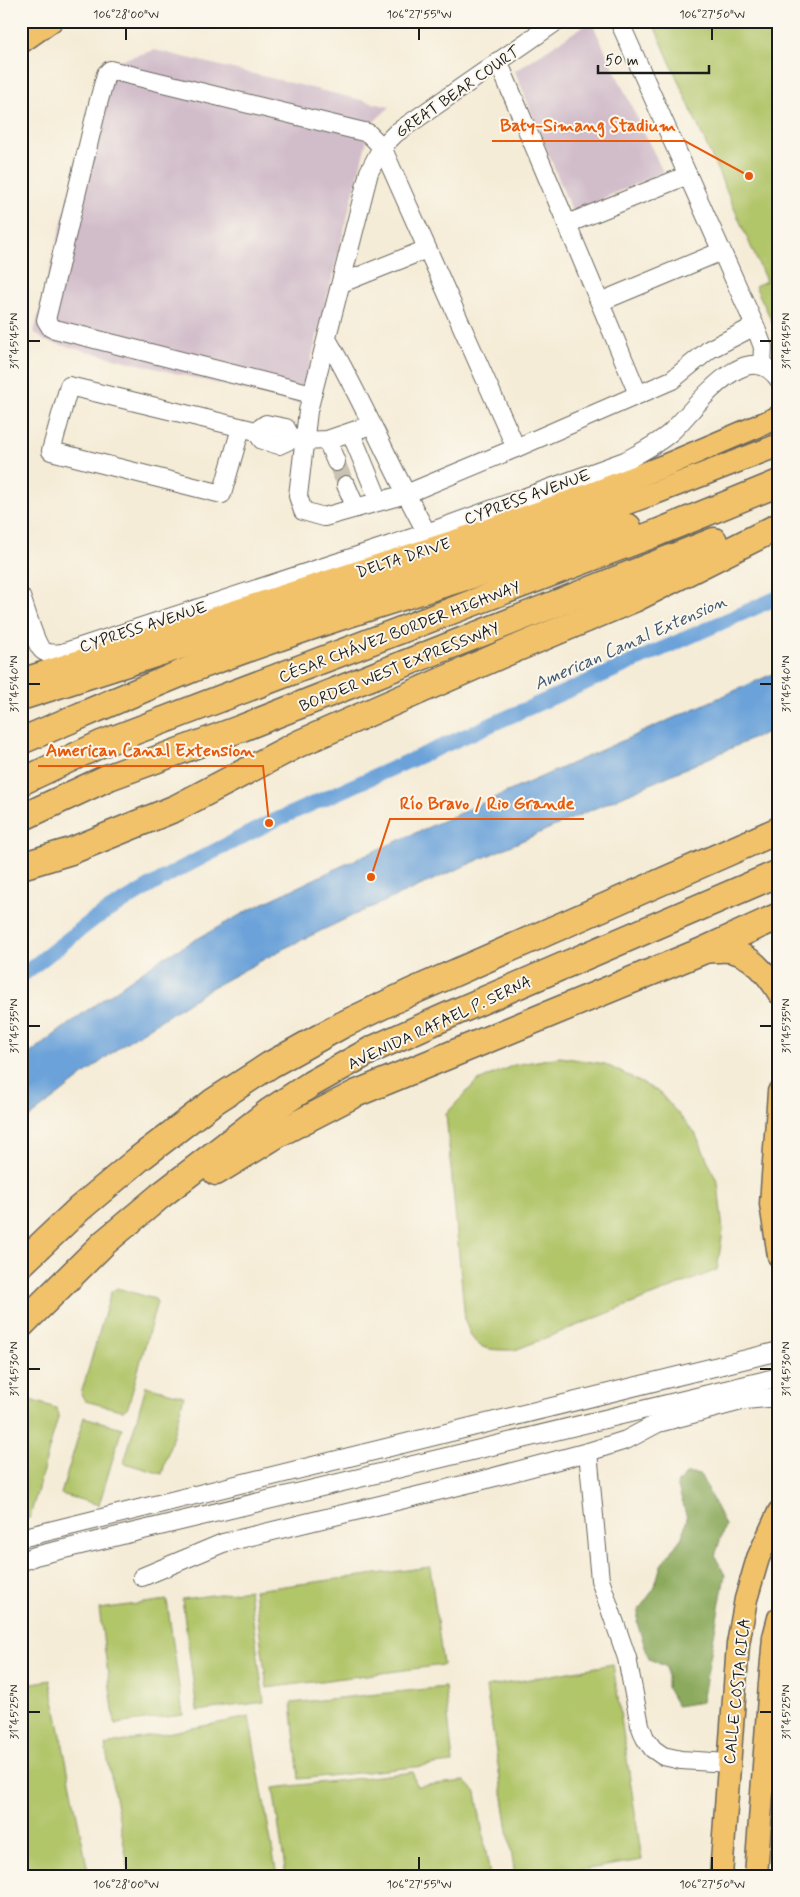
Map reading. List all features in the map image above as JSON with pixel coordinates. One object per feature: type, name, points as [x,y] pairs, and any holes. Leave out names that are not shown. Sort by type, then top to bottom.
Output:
[{"type":"highway","points":[[21,741],[192,670],[345,616],[779,481]]},
{"type":"highway","name":"CÉSAR CHÁVEZ BORDER HIGHWAY","points":[[21,782],[101,744],[156,722],[659,532],[779,481]]},
{"type":"highway","name":"BORDER WEST EXPRESSWAY","points":[[21,818],[110,777],[242,728],[779,516]]},
{"type":"highway","points":[[21,866],[71,852],[176,808],[298,744],[634,599],[779,526]]},
{"type":"highway","points":[[21,1264],[79,1210],[140,1158],[213,1102],[270,1064],[342,1025],[409,993],[779,830]]},
{"type":"highway","name":"AVENIDA RAFAEL P. SERNA","points":[[21,1325],[105,1242],[160,1196],[270,1111],[311,1084],[373,1049],[779,873]]},
{"type":"highway","points":[[160,1196],[214,1172],[278,1134],[355,1094],[700,952],[779,916]]},
{"type":"main road","points":[[21,42],[51,21]]},
{"type":"main road","name":"DELTA DRIVE","points":[[21,699],[578,499],[779,417]]},
{"type":"main road","name":"DELTA DRIVE","points":[[21,680],[560,526],[655,493],[779,445]]},
{"type":"main road","points":[[700,952],[729,952],[740,955],[768,975],[779,993]]},
{"type":"main road","points":[[779,1092],[771,1204],[774,1236],[779,1256]]},
{"type":"main road","name":"CALLE COSTA RICA","points":[[721,1876],[738,1644],[746,1599],[758,1558],[779,1512]]},
{"type":"main road","name":"CALLE COSTA RICA","points":[[756,1876],[774,1637],[779,1618]]},
{"type":"street","name":"GREAT BEAR COURT","points":[[356,508],[324,517],[303,512],[298,496],[298,440],[342,283],[369,172],[382,147],[396,133],[557,21]]},
{"type":"street","points":[[619,21],[755,326],[763,346],[762,366],[773,372],[779,380]]},
{"type":"street","points":[[498,61],[638,394]]},
{"type":"street","points":[[312,394],[51,328],[46,320],[106,74],[110,70],[368,134],[382,147],[516,448]]},
{"type":"street","points":[[568,224],[688,175]]},
{"type":"street","points":[[342,283],[427,249]]},
{"type":"street","points":[[600,302],[722,251]]},
{"type":"street","points":[[346,485],[356,508],[406,494],[672,380],[710,350],[755,326]]},
{"type":"street","points":[[327,339],[349,377],[371,425],[427,533]]},
{"type":"street","name":"CYPRESS AVENUE","points":[[21,597],[38,644],[43,651],[51,654],[62,653],[427,533],[625,461],[649,448],[671,432],[715,384],[730,374],[751,365],[762,366]]},
{"type":"street","points":[[248,429],[222,494],[51,452],[69,386],[248,429],[266,424],[286,428],[298,440],[327,440],[371,425]]},
{"type":"street","points":[[351,433],[379,501]]},
{"type":"street","points":[[327,440],[336,462]]},
{"type":"street","points":[[21,1538],[779,1351]]},
{"type":"street","points":[[21,1562],[35,1556],[772,1378],[760,1356]]},
{"type":"street","points":[[722,1365],[728,1389]]},
{"type":"street","points":[[142,1577],[223,1543],[483,1480],[588,1452],[626,1440],[658,1423],[745,1400],[779,1397]]},
{"type":"street","points":[[387,1471],[393,1465],[396,1458],[392,1448]]},
{"type":"street","points":[[588,1452],[600,1580],[627,1658],[640,1726],[645,1738],[653,1749],[663,1756],[681,1760],[729,1763]]},
{"type":"shaded area","points":[[591,21],[663,172],[572,212],[515,71]]},
{"type":"shaded area","points":[[155,50],[390,107],[371,124],[300,404],[45,341],[34,332],[102,65]]},
{"type":"green space","points":[[652,21],[779,21],[779,336],[755,286],[766,281]]},
{"type":"green space","points":[[560,1057],[605,1064],[659,1092],[695,1133],[718,1183],[723,1231],[717,1270],[515,1350],[488,1349],[482,1347],[472,1338],[465,1320],[446,1114],[476,1082],[514,1065]]},
{"type":"green space","points":[[117,1288],[155,1299],[157,1302],[128,1407],[124,1410],[85,1401],[81,1394],[111,1292]]},
{"type":"green space","points":[[146,1386],[184,1396],[162,1474],[124,1463]]},
{"type":"green space","points":[[21,1397],[56,1408],[59,1414],[30,1517],[26,1520],[21,1520]]},
{"type":"green space","points":[[84,1417],[122,1428],[99,1505],[61,1494]]},
{"type":"green space","points":[[686,1474],[700,1474],[725,1525],[715,1556],[725,1575],[702,1702],[677,1706],[667,1688],[667,1667],[649,1659],[637,1623],[639,1609],[654,1589],[661,1565],[682,1537],[687,1518],[677,1484]]},
{"type":"green space","points":[[430,1567],[443,1665],[267,1688],[254,1590]]},
{"type":"green space","points":[[249,1590],[264,1702],[197,1711],[182,1599]]},
{"type":"green space","points":[[167,1600],[183,1715],[115,1724],[99,1609]]},
{"type":"green space","points":[[613,1664],[642,1860],[546,1876],[515,1876],[486,1687]]},
{"type":"green space","points":[[50,1680],[89,1876],[21,1876],[21,1685]]},
{"type":"green space","points":[[445,1687],[453,1763],[299,1779],[291,1703]]},
{"type":"green space","points":[[249,1717],[277,1876],[130,1876],[105,1745]]},
{"type":"green space","points":[[413,1772],[416,1786],[465,1781],[476,1792],[490,1876],[286,1876],[273,1788]]},
{"type":"water","points":[[779,671],[779,727],[354,915],[283,949],[211,988],[122,1045],[21,1124],[21,1060],[86,1011],[159,960],[249,910],[350,862]]},
{"type":"waterway","name":"American Canal Extension","points":[[21,976],[94,919],[174,872],[269,823],[779,597]]},
{"type":"tunnel","points":[[336,462],[346,485]]},
{"type":"place","name":"Baty-Simang Stadium","points":[[749,176]]},
{"type":"place","name":"American Canal Extension","points":[[269,823]]},
{"type":"place","name":"Río Bravo / Rio Grande","points":[[371,877]]}]
